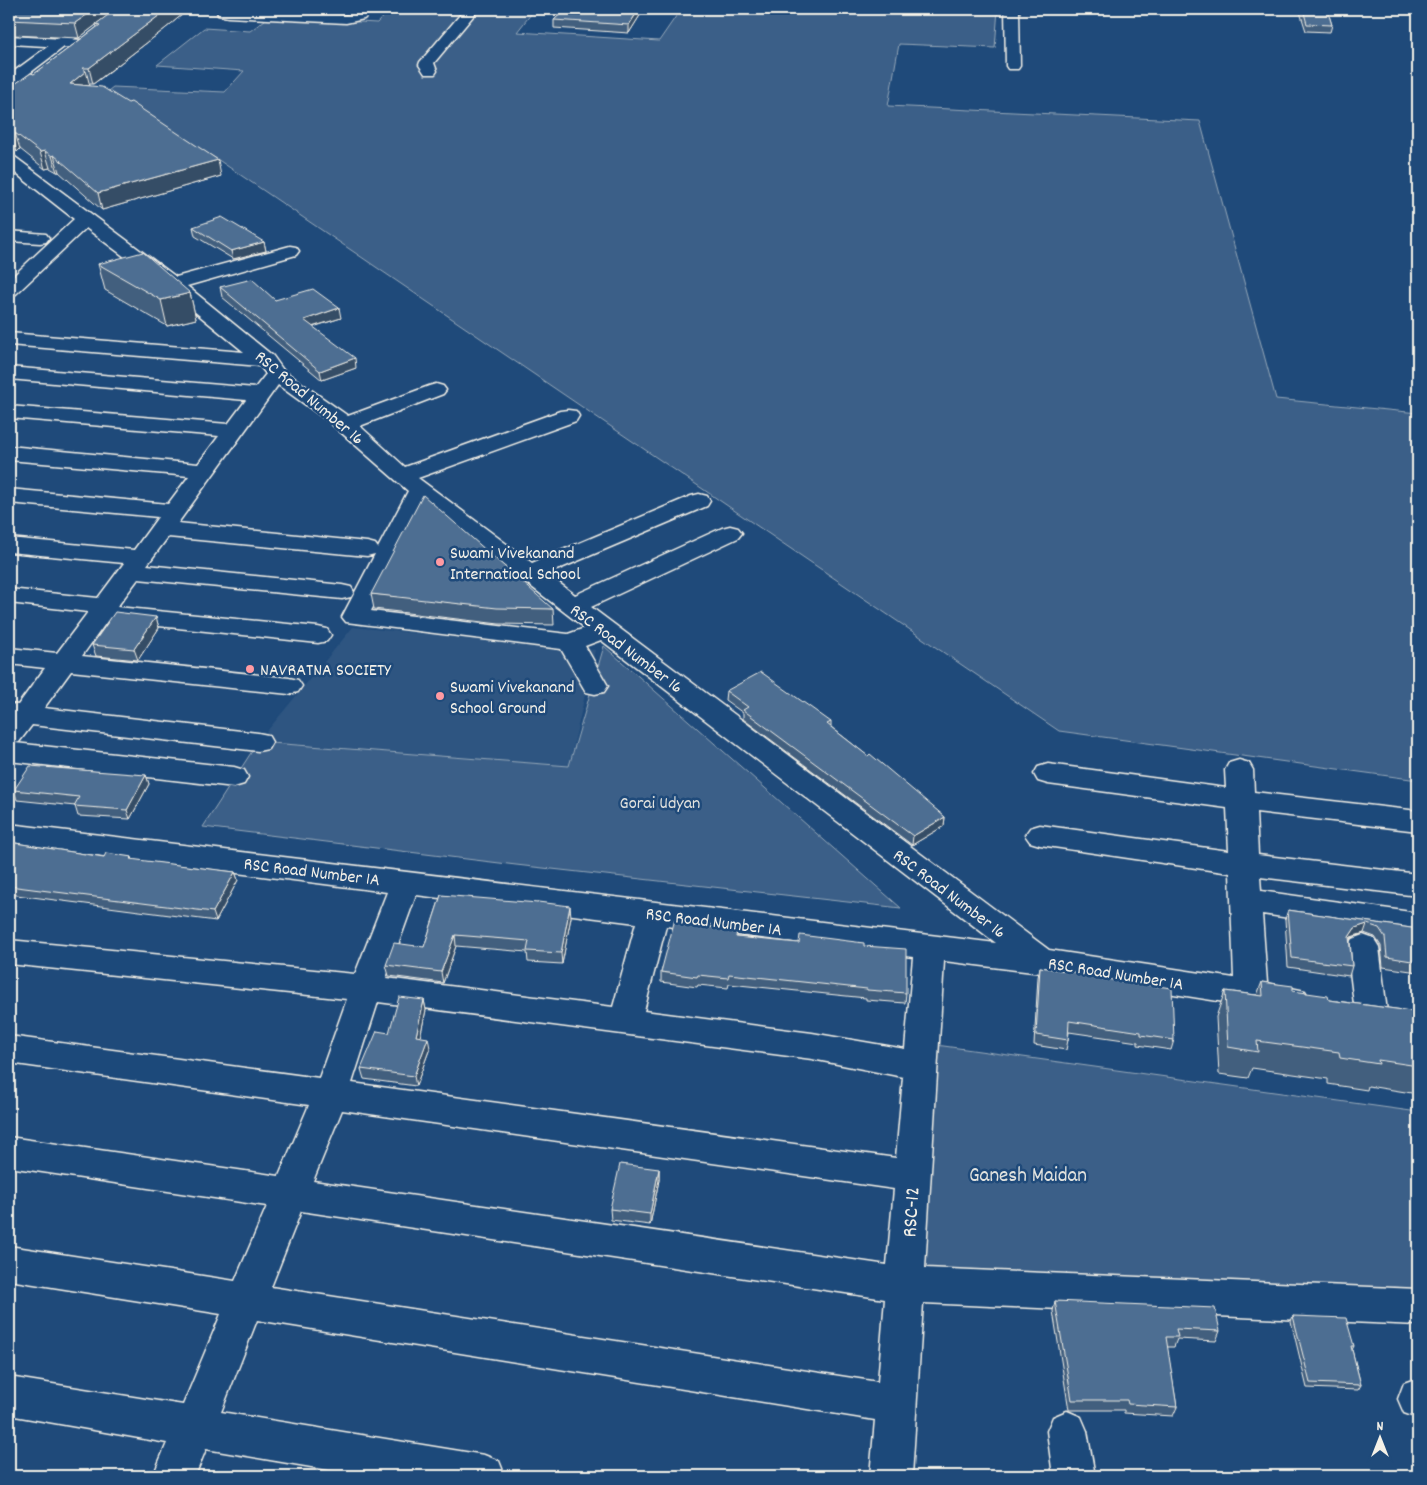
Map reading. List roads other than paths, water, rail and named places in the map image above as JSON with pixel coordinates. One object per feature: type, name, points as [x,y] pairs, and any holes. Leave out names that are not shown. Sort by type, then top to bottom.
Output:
[{"type":"street","points":[[12,89],[66,48],[107,9]]},
{"type":"street","points":[[224,9],[223,12],[228,13],[346,19],[359,16],[367,9]]},
{"type":"street","points":[[430,70],[426,65],[427,62],[472,9]]},
{"type":"street","points":[[1012,9],[1013,66]]},
{"type":"street","points":[[12,89],[66,48],[121,15]]},
{"type":"street","points":[[9,40],[66,48]]},
{"type":"street","points":[[9,49],[66,48]]},
{"type":"street","name":"RSC Road Number 16","points":[[9,160],[172,284],[271,367],[345,424],[411,483],[1041,961]]},
{"type":"street","points":[[9,290],[85,219]]},
{"type":"street","points":[[9,236],[40,238]]},
{"type":"street","points":[[172,284],[290,251]]},
{"type":"street","points":[[9,339],[271,367],[261,395],[64,662],[14,721]]},
{"type":"street","points":[[9,373],[261,395]]},
{"type":"street","points":[[345,424],[436,390]]},
{"type":"street","points":[[9,412],[234,431]]},
{"type":"street","points":[[568,416],[411,483],[355,618],[570,642],[604,630]]},
{"type":"street","points":[[9,453],[204,471]]},
{"type":"street","points":[[9,496],[366,549]]},
{"type":"street","points":[[528,572],[699,501]]},
{"type":"street","points":[[572,606],[730,533]]},
{"type":"street","points":[[9,545],[342,592]]},
{"type":"street","points":[[9,596],[318,635]]},
{"type":"street","points":[[570,642],[595,686]]},
{"type":"street","points":[[9,656],[289,686]]},
{"type":"street","points":[[14,721],[258,742]]},
{"type":"street","points":[[9,752],[234,777]]},
{"type":"street","points":[[1238,770],[1251,993]]},
{"type":"street","points":[[1048,774],[1240,800],[1418,821]]},
{"type":"street","name":"RSC Road Number 1A","points":[[9,834],[1041,961],[1360,1010],[1363,947]]},
{"type":"street","points":[[1040,835],[1244,864],[1418,885]]},
{"type":"street","points":[[174,1476],[331,1094],[366,988],[406,882]]},
{"type":"street","points":[[1245,900],[1418,925]]},
{"type":"street","points":[[626,1022],[654,913]]},
{"type":"street","name":"RSC-12","points":[[891,1476],[929,948]]},
{"type":"street","points":[[9,952],[366,988],[812,1046],[920,1066]]},
{"type":"street","points":[[9,1049],[912,1176]]},
{"type":"street","points":[[9,1152],[904,1285],[1418,1307]]},
{"type":"street","points":[[9,1263],[896,1404]]},
{"type":"street","points":[[9,1396],[484,1476]]},
{"type":"street","points":[[1067,1431],[1074,1476]]},
{"type":"place","name":"Swami Vivekanand Internatioal School","points":[[440,562]]},
{"type":"place","name":"NAVRATNA SOCIETY","points":[[250,669]]},
{"type":"place","name":"Swami Vivekanand School Ground","points":[[440,696]]},
{"type":"park label","name":"Gorai Udyan","points":[[660,802]]},
{"type":"park label","name":"Ganesh Maidan","points":[[1028,1174]]}]
